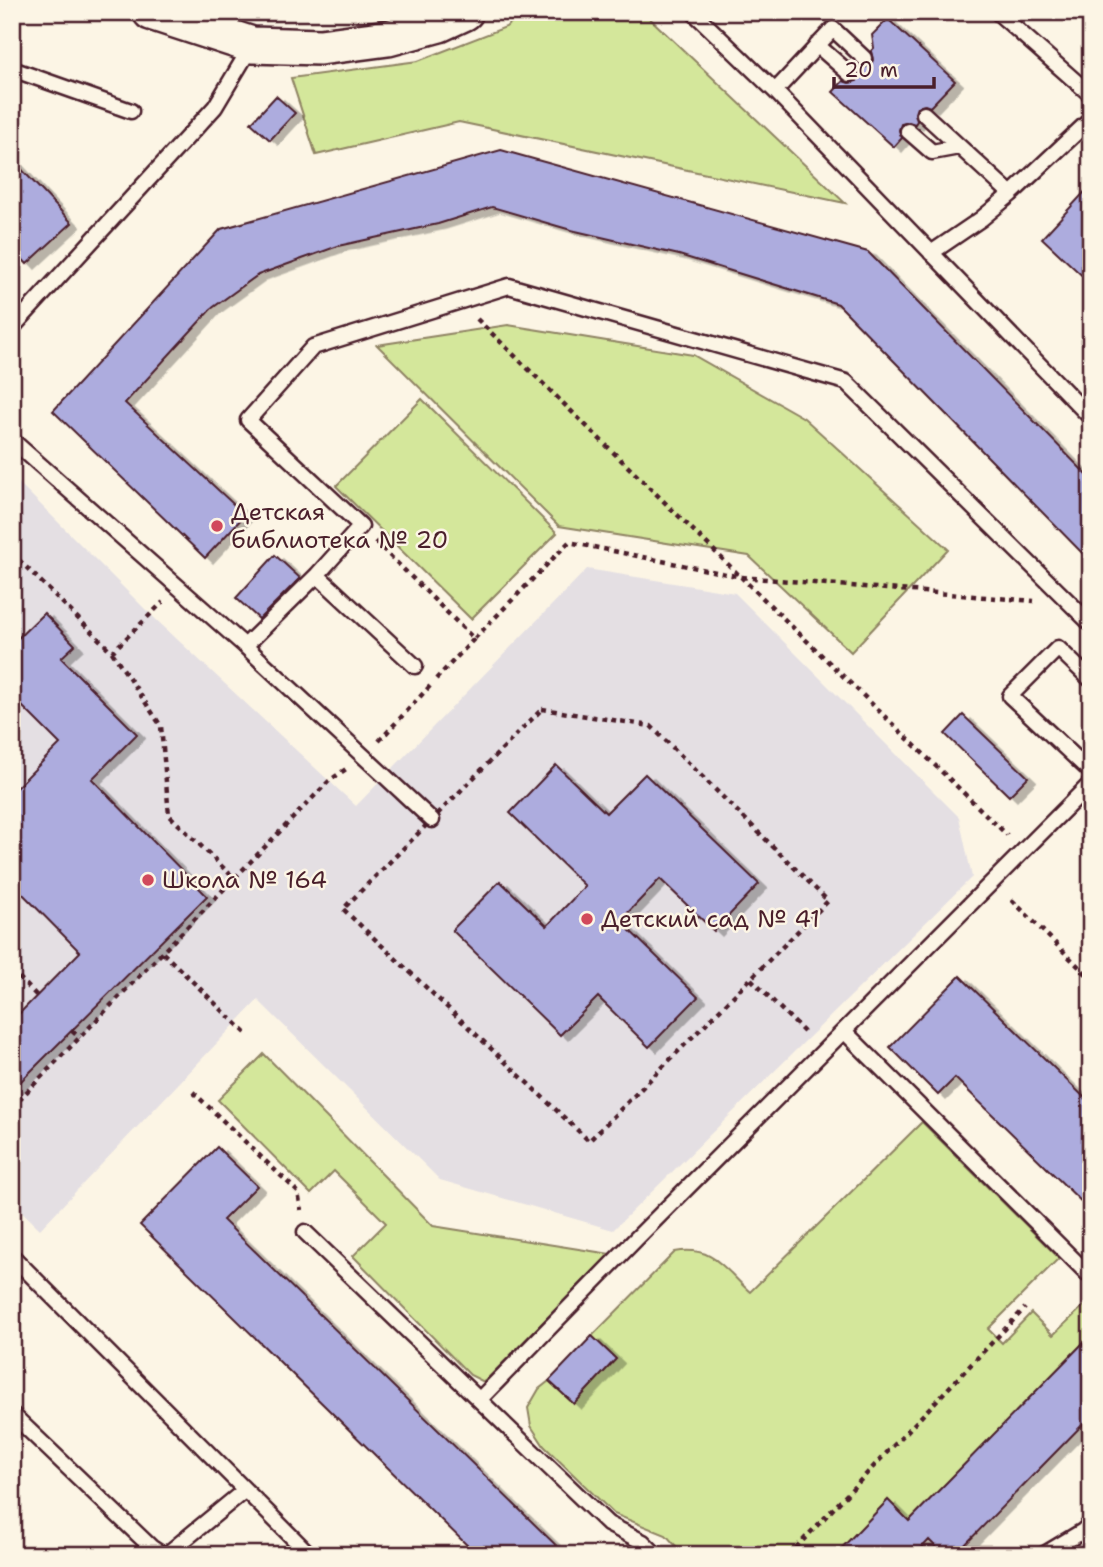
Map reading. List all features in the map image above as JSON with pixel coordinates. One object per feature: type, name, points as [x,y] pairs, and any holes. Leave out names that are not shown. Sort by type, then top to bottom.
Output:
[{"type":"street","points":[[151,12],[252,46],[320,47],[388,38],[439,24],[465,12]]},
{"type":"lane","points":[[693,12],[775,91],[1091,418]]},
{"type":"lane","points":[[997,12],[1091,95]]},
{"type":"lane","points":[[775,91],[833,29],[864,58]]},
{"type":"lane","points":[[12,328],[215,107],[252,46]]},
{"type":"lane","points":[[817,46],[850,74]]},
{"type":"lane","points":[[12,69],[131,111]]},
{"type":"lane","points":[[923,114],[1011,194]]},
{"type":"lane","points":[[931,253],[981,219],[1011,194],[1091,119]]},
{"type":"lane","points":[[908,131],[932,152],[959,147]]},
{"type":"lane","points":[[245,646],[317,575],[360,526],[248,419],[313,347],[509,286],[846,382],[1091,624]]},
{"type":"lane","points":[[12,440],[245,646],[432,820]]},
{"type":"lane","points":[[317,575],[415,666]]},
{"type":"lane","points":[[1091,680],[1058,648],[1010,696],[1091,772]]},
{"type":"lane","points":[[480,1399],[1091,783]]},
{"type":"lane","points":[[1079,795],[1091,807]]},
{"type":"lane","points":[[844,1031],[1091,1277]]},
{"type":"lane","points":[[305,1232],[608,1524],[643,1542],[656,1555]]},
{"type":"lane","points":[[12,1256],[310,1555]]},
{"type":"lane","points":[[12,1414],[152,1548],[164,1555],[245,1490]]},
{"type":"lane","points":[[1043,1555],[1088,1531]]},
{"type":"path","points":[[459,302],[1023,850]]},
{"type":"path","points":[[360,526],[474,639]]},
{"type":"path","points":[[12,1107],[329,781],[365,755],[569,542],[741,577],[1070,604]]},
{"type":"path","points":[[12,553],[112,652],[161,726],[169,815],[234,878]]},
{"type":"path","points":[[112,652],[179,587]]},
{"type":"path","points":[[542,709],[651,726],[828,901],[751,979],[589,1141],[343,909],[542,709]]},
{"type":"path","points":[[1012,900],[1091,979]]},
{"type":"path","points":[[163,953],[249,1036]]},
{"type":"path","points":[[12,970],[37,996]]},
{"type":"path","points":[[751,979],[824,1051]]},
{"type":"path","points":[[72,1031],[80,1038]]},
{"type":"path","points":[[193,1092],[298,1192],[305,1232]]},
{"type":"path","points":[[789,1555],[1025,1308]]},
{"type":"shaded area","name":"Детский сад № 41","points":[[12,476],[150,614],[356,806],[587,569],[735,593],[959,817],[972,877],[613,1230],[440,1180],[258,1000],[40,1229],[12,1202]]},
{"type":"green space","points":[[523,12],[643,12],[845,203],[459,122],[316,155],[291,78],[418,61],[506,27]]},
{"type":"green space","points":[[508,325],[693,355],[804,418],[948,549],[851,652],[749,556],[559,526],[377,345]]},
{"type":"green space","points":[[422,399],[557,533],[471,619],[336,486]]},
{"type":"green space","points":[[264,1054],[433,1226],[610,1254],[484,1382],[470,1375],[353,1256],[386,1223],[334,1171],[311,1194],[218,1100]]},
{"type":"green space","points":[[922,1122],[1059,1258],[988,1329],[1002,1343],[1031,1313],[1053,1335],[1091,1299],[1091,1335],[909,1521],[888,1500],[835,1555],[684,1555],[666,1535],[614,1514],[544,1446],[531,1426],[528,1408],[539,1389],[549,1381],[574,1404],[616,1359],[592,1336],[675,1252],[700,1252],[709,1256],[726,1268],[750,1292]]},
{"type":"building","points":[[888,19],[955,81],[930,107],[917,107],[915,124],[901,124],[899,130],[902,138],[894,147],[833,92],[843,81],[857,81],[858,65],[866,67],[871,64],[871,51],[874,48],[872,35]]},
{"type":"building","points":[[276,96],[295,113],[270,140],[251,123]]},
{"type":"building","points":[[501,150],[868,252],[1091,479],[1091,562],[838,304],[679,255],[571,230],[492,207],[438,224],[338,246],[258,275],[211,309],[125,403],[245,515],[205,558],[53,411],[221,229]]},
{"type":"building","points":[[12,159],[72,223],[27,264],[12,248]]},
{"type":"building","points":[[1091,185],[1091,284],[1042,238]]},
{"type":"building","points":[[275,555],[300,578],[259,619],[236,598]]},
{"type":"building","points":[[44,613],[75,645],[61,658],[137,734],[92,779],[207,896],[12,1090],[12,1021],[80,952],[12,883],[12,792],[60,744],[12,696],[12,644]]},
{"type":"building","points":[[963,715],[1028,777],[1009,796],[945,734]]},
{"type":"building","points":[[556,765],[606,813],[645,774],[759,884],[714,931],[660,879],[620,921],[698,997],[649,1047],[598,997],[560,1035],[452,930],[500,881],[547,926],[585,886],[510,813]]},
{"type":"building","points":[[960,976],[1091,1104],[1091,1211],[955,1078],[938,1095],[890,1047]]},
{"type":"building","points":[[217,1147],[257,1186],[223,1220],[566,1555],[477,1555],[140,1225]]},
{"type":"building","points":[[1091,1335],[1091,1416],[955,1555],[944,1555],[929,1540],[915,1555],[835,1555],[888,1500],[909,1521]]},
{"type":"building","points":[[592,1336],[616,1359],[574,1404],[549,1381]]},
{"type":"place","name":"Детская библиотека № 20","points":[[217,526]]},
{"type":"place","name":"Школа № 164","points":[[148,880]]},
{"type":"place","name":"Детский сад № 41","points":[[587,919]]}]
